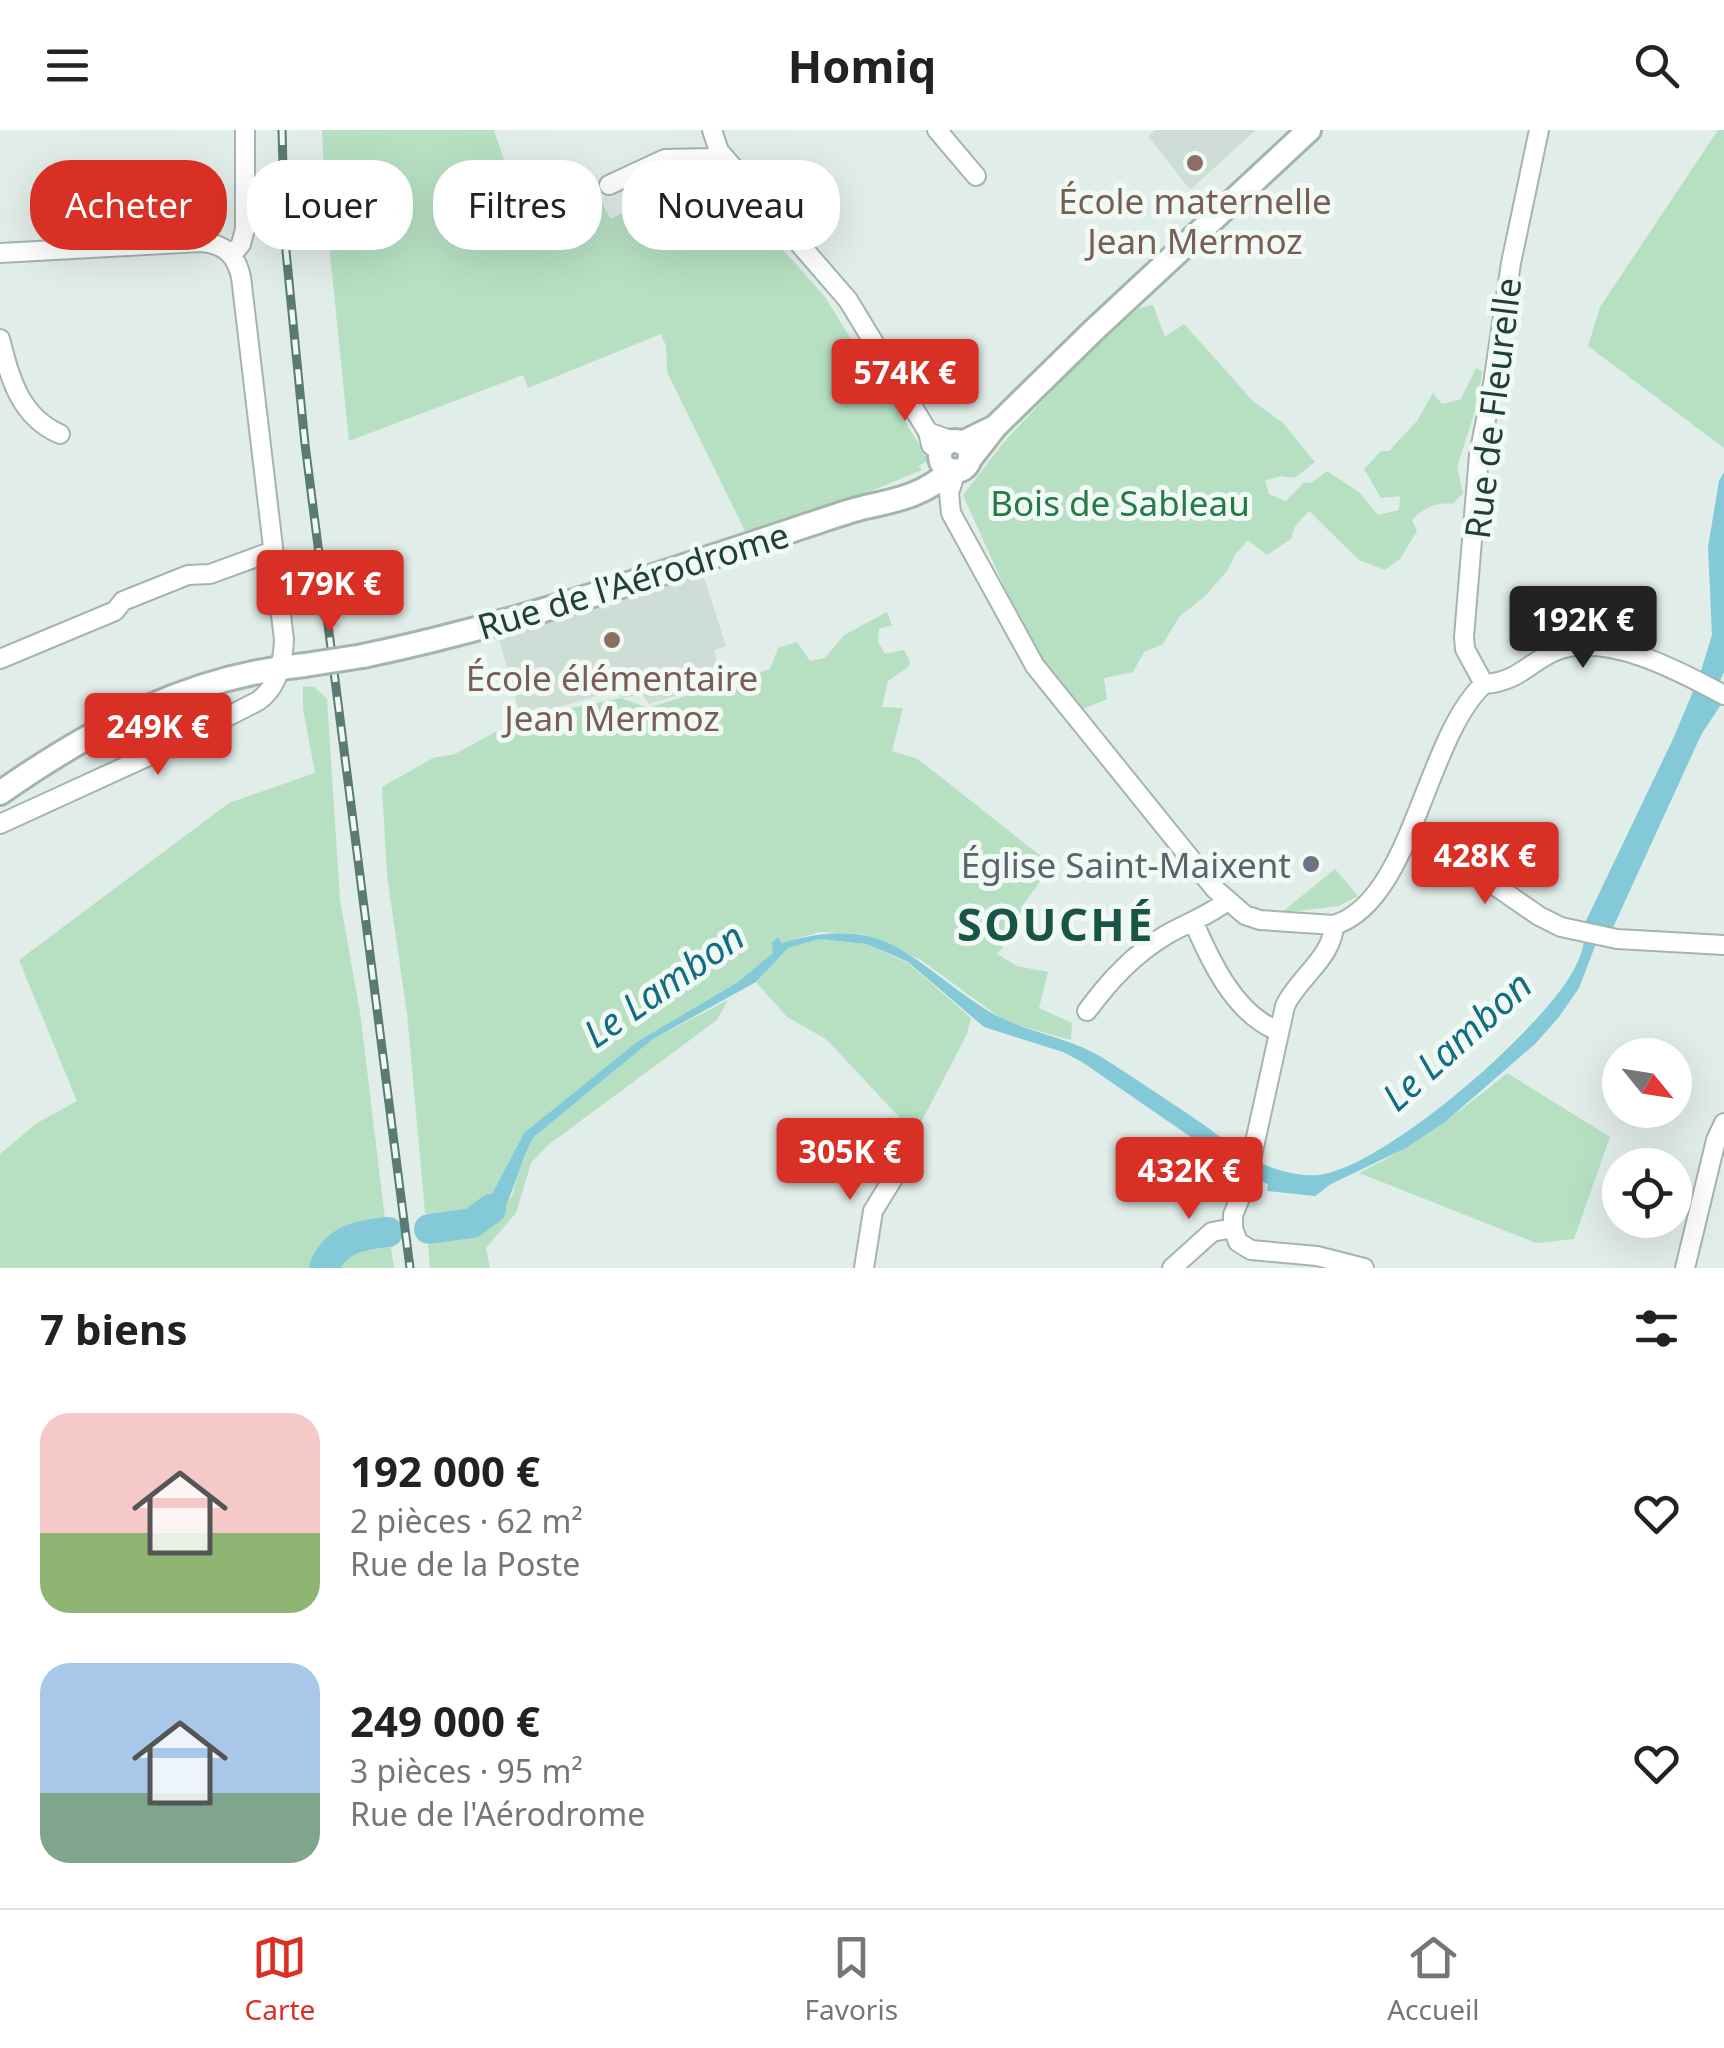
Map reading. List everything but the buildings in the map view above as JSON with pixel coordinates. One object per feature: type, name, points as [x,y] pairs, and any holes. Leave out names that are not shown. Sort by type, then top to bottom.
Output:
[{"type":"street","points":[[233,254],[242,244],[245,229],[245,130]]},
{"type":"street","points":[[712,130],[718,152],[841,291],[928,432],[954,457],[948,493],[951,513],[1035,666],[1228,901],[1246,915],[1260,920],[1334,925],[1360,911],[1409,838],[1451,731],[1471,696],[1484,684],[1513,678],[1550,654],[1577,647],[1628,652],[1724,694]]},
{"type":"street","points":[[937,130],[976,176]]},
{"type":"street","name":"Rue de l'Aérodrome","points":[[0,793],[60,752],[136,711],[211,682],[448,638],[611,590],[867,506],[923,481],[995,426],[1310,130]]},
{"type":"street","name":"Rue de Fleurelle","points":[[1484,684],[1465,649],[1464,637],[1478,455],[1539,130]]},
{"type":"street","points":[[609,184],[666,159],[712,158],[718,152]]},
{"type":"street","points":[[0,253],[202,242],[222,246],[233,254],[241,277],[284,640],[272,692],[166,748],[0,824]]},
{"type":"street","points":[[0,339],[9,376],[22,400],[40,424],[60,434]]},
{"type":"street","points":[[0,659],[115,611],[123,601],[188,575],[210,574],[273,551]]},
{"type":"street","points":[[1409,838],[1481,876],[1538,916],[1578,932],[1687,946],[1724,945]]},
{"type":"street","points":[[1087,1010],[1119,970],[1170,932],[1194,923],[1228,901]]},
{"type":"street","points":[[1194,923],[1219,979],[1267,1027],[1278,1031]]},
{"type":"street","points":[[1334,925],[1334,938],[1294,988],[1278,1031],[1246,1183],[1233,1214],[1232,1228],[1238,1242],[1260,1260],[1317,1256],[1364,1268]]},
{"type":"street","points":[[1685,1268],[1716,1140],[1724,1123]]},
{"type":"street","points":[[864,1268],[872,1210],[902,1164]]},
{"type":"street","points":[[1172,1268],[1212,1232],[1232,1228]]},
{"type":"shaded area","name":"École maternelle Jean Mermoz","points":[[1155,130],[1256,130],[1190,190],[1148,136]]},
{"type":"shaded area","name":"École élémentaire Jean Mermoz","points":[[702,571],[726,646],[714,650],[722,682],[649,704],[643,695],[621,698],[617,690],[521,718],[498,635],[640,596]]},
{"type":"green space","points":[[322,130],[494,130],[504,160],[433,160],[433,250],[602,250],[602,204],[611,219],[622,213],[622,250],[783,250],[825,297],[928,460],[919,466],[922,470],[847,501],[746,533],[667,372],[666,346],[661,334],[528,388],[523,375],[349,441],[330,250],[413,250],[413,160],[323,160]]},
{"type":"green space","points":[[1718,130],[1724,130],[1724,448],[1588,346],[1600,307]]},
{"type":"green space","name":"Bois de Sableau","points":[[1153,305],[1165,337],[1184,324],[1252,400],[1284,424],[1315,462],[1295,478],[1281,476],[1265,481],[1269,494],[1286,501],[1304,482],[1311,483],[1327,471],[1359,492],[1378,515],[1399,510],[1400,496],[1381,498],[1364,469],[1381,451],[1389,451],[1417,421],[1433,393],[1442,404],[1461,399],[1476,368],[1482,371],[1478,402],[1457,467],[1463,493],[1453,504],[1430,507],[1412,520],[1417,531],[1400,559],[1385,570],[1359,560],[1309,511],[1295,526],[1291,539],[1267,555],[1248,540],[1204,597],[1179,617],[1163,644],[1144,652],[1133,672],[1104,678],[1107,699],[1081,710],[1044,664],[1016,613],[963,495],[1004,442],[1076,365],[1139,308]]},
{"type":"green space","points":[[887,612],[892,625],[879,629],[878,641],[885,654],[904,650],[910,662],[888,681],[882,707],[903,708],[892,751],[918,759],[1052,865],[1025,902],[1009,939],[997,954],[1017,966],[1048,972],[1039,1008],[1072,1023],[1071,1040],[1006,1022],[921,960],[862,934],[820,932],[782,943],[779,938],[773,953],[738,982],[637,1043],[524,1133],[492,1194],[458,1221],[425,1213],[407,1014],[387,875],[382,787],[433,758],[455,754],[521,718],[621,698],[648,708],[770,669],[778,648],[797,642],[810,661],[825,658],[844,635]]},
{"type":"green space","points":[[303,686],[314,687],[327,699],[340,900],[360,1012],[385,1219],[336,1239],[319,1268],[0,1268],[0,1154],[37,1123],[77,1101],[19,960],[229,803],[315,773],[303,708]]},
{"type":"green space","points":[[1335,869],[1358,896],[1339,906],[1281,913]]},
{"type":"green space","points":[[820,939],[866,944],[908,963],[971,1018],[967,1034],[915,1134],[826,1039],[787,1017],[756,982],[788,948]]},
{"type":"green space","points":[[728,1000],[717,1020],[548,1145],[531,1163],[516,1213],[486,1248],[490,1268],[430,1268],[428,1245],[459,1232],[473,1234],[512,1196],[525,1149],[535,1136],[653,1039]]},
{"type":"green space","points":[[1507,1073],[1610,1137],[1606,1148],[1602,1148],[1602,1160],[1574,1239],[1536,1243],[1359,1173],[1436,1128]]},
{"type":"green space","points":[[359,1245],[368,1250],[391,1247],[394,1268],[335,1268],[339,1256]]},
{"type":"water","points":[[1724,472],[1724,672],[1719,683],[1700,674],[1712,635],[1708,547],[1719,481]]},
{"type":"water","points":[[1694,689],[1722,703],[1701,735],[1610,934],[1597,941],[1579,988],[1559,1017],[1535,1044],[1445,1122],[1406,1148],[1331,1184],[1315,1196],[1267,1191],[1268,1184],[1229,1168],[1217,1155],[1082,1062],[1063,1052],[984,1027],[908,962],[866,944],[820,939],[788,948],[756,982],[653,1039],[535,1136],[509,1198],[491,1224],[477,1231],[459,1232],[458,1221],[492,1194],[524,1133],[637,1042],[738,982],[773,953],[772,943],[778,937],[782,943],[847,933],[872,937],[914,958],[999,1017],[1103,1058],[1252,1160],[1304,1175],[1341,1169],[1393,1141],[1448,1101],[1511,1045],[1560,991],[1579,958],[1583,927]]},
{"type":"waterway","name":"Le Lambon","points":[[429,1229],[472,1223],[491,1209]]},
{"type":"waterway","name":"Le Lambon","points":[[324,1268],[335,1251],[350,1240],[388,1232]]},
{"type":"railway","points":[[282,130],[285,241],[305,444],[410,1268]]},
{"type":"place","name":"École maternelle Jean Mermoz","points":[[1195,163]]},
{"type":"place","name":"École élémentaire Jean Mermoz","points":[[612,640]]},
{"type":"place","name":"Église Saint-Maixent","points":[[1311,864]]},
{"type":"district","name":"SOUCHÉ","points":[[1056,923]]}]
